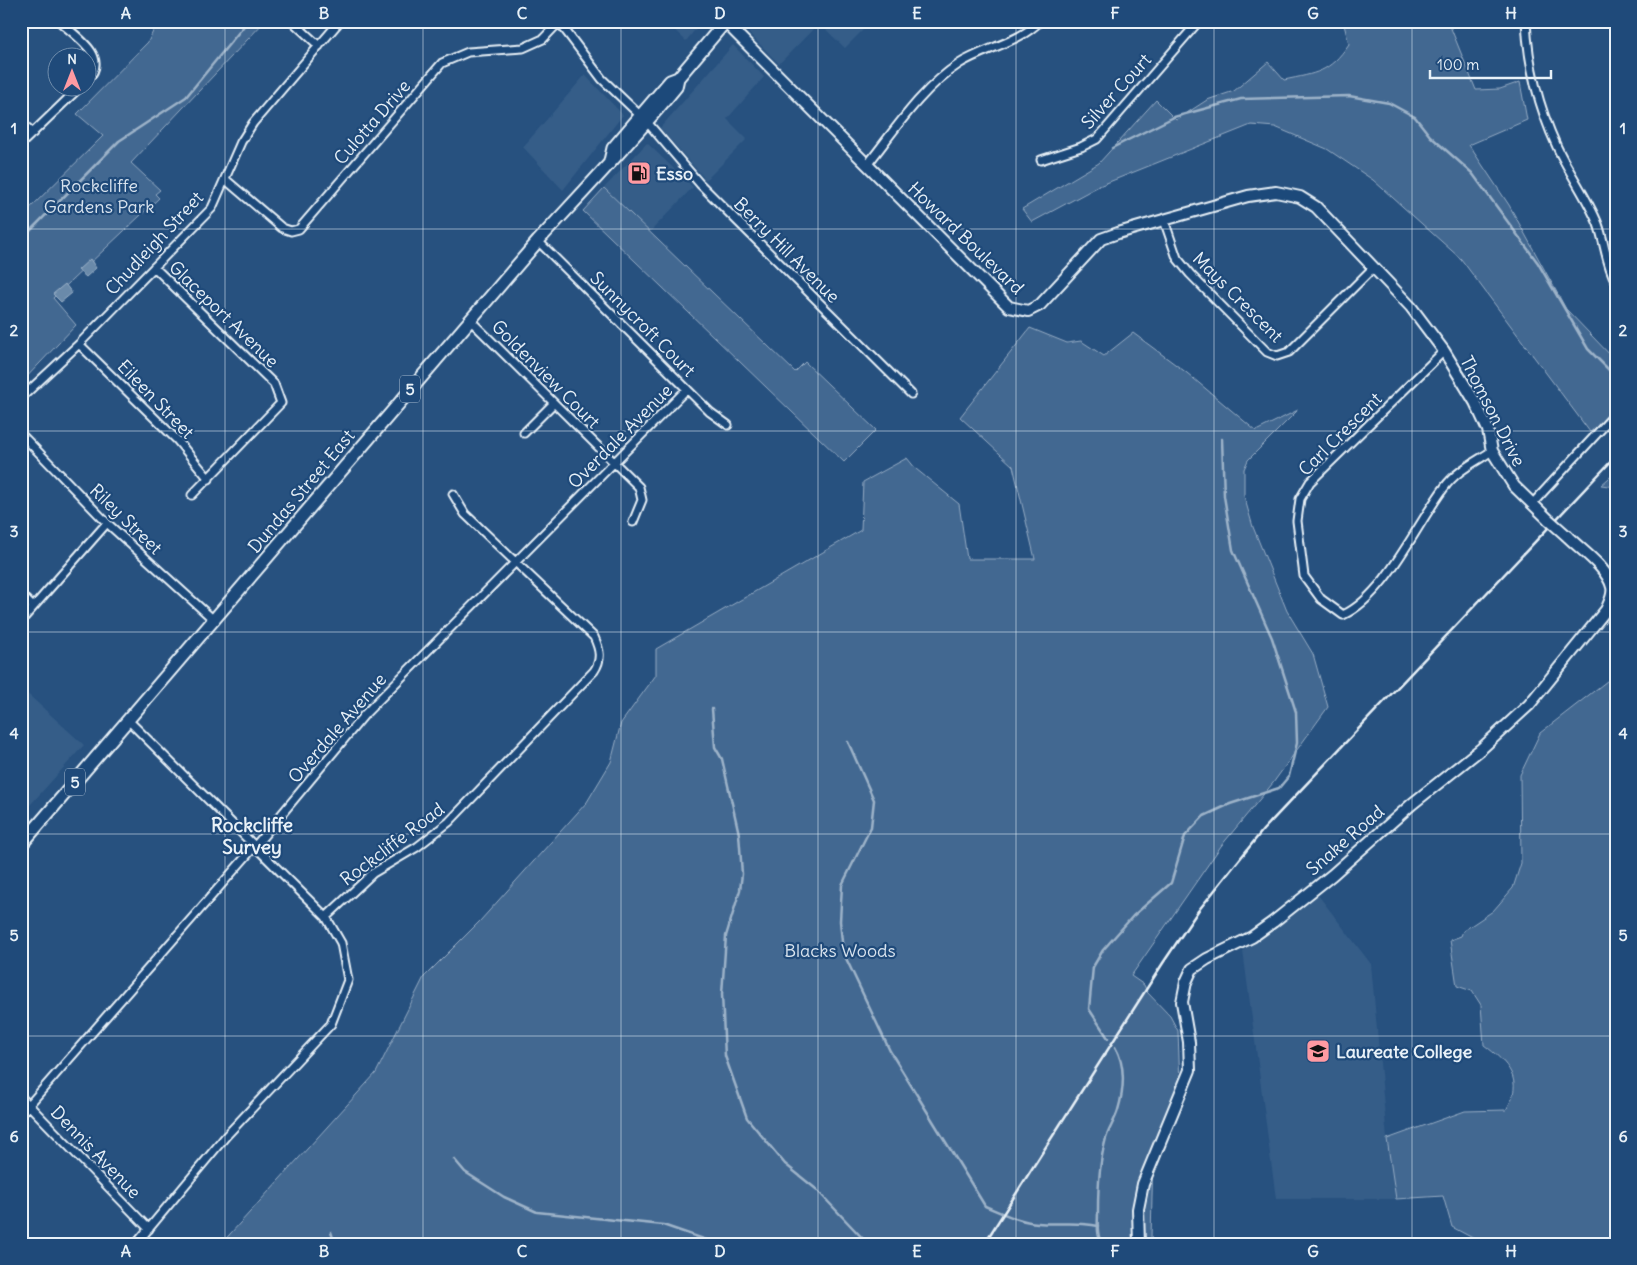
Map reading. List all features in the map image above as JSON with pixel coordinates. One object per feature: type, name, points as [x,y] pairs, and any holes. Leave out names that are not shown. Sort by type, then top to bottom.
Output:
[{"type":"main road","name":"Dundas Street East","points":[[21,845],[215,621],[538,241],[610,161],[613,148],[644,119],[670,81],[678,78],[726,22]]},
{"type":"street","points":[[59,21],[89,48]]},
{"type":"street","points":[[292,21],[319,46]]},
{"type":"street","name":"Chudleigh Street","points":[[21,398],[79,344],[212,208],[226,180],[241,142],[253,123],[340,21]]},
{"type":"street","points":[[867,166],[932,86],[960,64],[1013,39],[1040,21]]},
{"type":"street","name":"Silver Court","points":[[1041,160],[1081,147],[1097,139],[1199,21]]},
{"type":"street","points":[[1526,21],[1527,41],[1546,120],[1557,146],[1598,225],[1616,282]]},
{"type":"street","name":"Berry Hill Avenue","points":[[560,22],[602,79],[644,119],[700,184],[912,394]]},
{"type":"street","name":"Culotta Drive","points":[[226,180],[282,228],[291,231],[299,229],[442,63],[468,52],[523,48],[543,38],[560,22]]},
{"type":"street","name":"Howard Boulevard","points":[[726,22],[1009,307],[1028,311],[1040,305],[1101,239],[1248,196],[1276,192],[1300,197],[1316,206],[1411,307]]},
{"type":"street","points":[[21,144],[69,98]]},
{"type":"street","points":[[21,122],[33,133]]},
{"type":"street","name":"Mays Crescent","points":[[1164,220],[1177,258],[1190,274],[1267,352],[1277,356],[1288,352],[1373,268]]},
{"type":"street","name":"Sunnycroft Court","points":[[538,241],[687,389],[716,417],[728,425]]},
{"type":"street","name":"Glaceport Avenue","points":[[154,267],[274,384],[281,403],[192,495]]},
{"type":"street","name":"Thomson Drive","points":[[1411,307],[1444,351],[1475,402],[1488,430],[1492,451],[1514,486],[1533,503]]},
{"type":"street","name":"Goldenview Court","points":[[470,320],[636,484],[641,493],[641,504],[633,522]]},
{"type":"street","name":"Eileen Street","points":[[79,344],[177,440],[209,479]]},
{"type":"street","name":"Carl Crescent","points":[[1444,351],[1310,482],[1300,499],[1296,521],[1304,576],[1321,599],[1343,615],[1355,609],[1393,568],[1444,487],[1461,470],[1492,451]]},
{"type":"street","name":"Overdale Avenue","points":[[21,1114],[256,845],[365,714],[687,389]]},
{"type":"street","points":[[524,433],[554,403]]},
{"type":"street","points":[[1533,503],[1616,413]]},
{"type":"street","name":"Riley Street","points":[[21,434],[108,523],[215,621]]},
{"type":"street","points":[[453,494],[465,514],[515,561]]},
{"type":"street","name":"Snake Road","points":[[1139,1244],[1138,1209],[1143,1184],[1190,1070],[1189,1042],[1182,1002],[1186,982],[1192,970],[1207,958],[1252,937],[1273,922],[1332,875],[1412,804],[1481,749],[1528,705],[1606,610],[1612,598],[1612,588],[1604,573],[1533,503]]},
{"type":"street","points":[[21,620],[108,523]]},
{"type":"street","name":"Rockcliffe Road","points":[[326,917],[373,873],[417,847],[449,822],[594,671],[600,661],[599,647],[594,637],[515,561]]},
{"type":"street","points":[[21,595],[33,607]]},
{"type":"street","points":[[128,720],[256,845],[326,917],[341,943],[348,980],[331,1024],[226,1136],[136,1244]]},
{"type":"street","name":"Dennis Avenue","points":[[21,1097],[149,1229]]},
{"type":"shaded area","points":[[665,21],[702,21],[686,41]]},
{"type":"shaded area","points":[[746,21],[872,21],[845,48],[819,23],[779,64],[742,26]]},
{"type":"shaded area","points":[[733,45],[764,77],[727,119],[747,139],[706,180],[660,128]]},
{"type":"shaded area","points":[[585,75],[623,115],[563,190],[523,147]]},
{"type":"shaded area","points":[[647,143],[693,187],[650,232],[604,188]]},
{"type":"shaded area","points":[[90,259],[96,268],[86,277],[78,270]]},
{"type":"shaded area","points":[[65,284],[72,293],[61,302],[53,294]]},
{"type":"shaded area","points":[[21,688],[84,745],[22,814],[21,813]]},
{"type":"shaded area","name":"Laureate College","points":[[1318,895],[1371,964],[1387,1139],[1396,1199],[1276,1199],[1243,951]]},
{"type":"green space","name":"Rockcliffe Gardens Park","points":[[158,21],[265,21],[131,163],[160,190],[155,194],[159,198],[53,298],[76,325],[21,383],[21,217],[103,136],[77,114],[93,98],[98,98],[98,93],[148,42]]},
{"type":"green space","points":[[1343,21],[1448,21],[1476,90],[1500,89],[1520,82],[1527,120],[1469,145],[1509,205],[1566,309],[1616,361],[1616,412],[1590,432],[1461,259],[1373,180],[1327,149],[1275,127],[1251,125],[1099,186],[1032,222],[1022,209],[1099,163],[1156,100],[1176,120],[1207,100],[1234,91],[1268,62],[1284,80],[1314,73],[1328,66],[1342,54],[1349,44]]},
{"type":"green space","points":[[604,188],[795,372],[805,362],[876,430],[844,462],[583,211]]},
{"type":"green space","name":"Blacks Woods","points":[[1030,328],[1067,343],[1081,341],[1104,356],[1133,333],[1187,373],[1256,431],[1298,410],[1248,460],[1244,469],[1244,496],[1253,527],[1287,611],[1313,654],[1328,707],[1273,783],[1221,846],[1131,976],[1144,985],[1147,992],[1170,1016],[1178,1031],[1180,1086],[1153,1156],[1151,1237],[1153,1244],[221,1244],[376,1073],[424,977],[480,921],[587,802],[611,762],[621,723],[656,675],[656,649],[861,530],[863,482],[907,458],[916,469],[959,504],[967,559],[1035,559],[1013,466],[960,417]]},
{"type":"green space","points":[[1616,472],[1616,487],[1601,485]]},
{"type":"green space","points":[[1616,674],[1616,1244],[1500,1244],[1500,1241],[1484,1244],[1452,1227],[1443,1196],[1396,1199],[1387,1139],[1465,1111],[1506,1110],[1514,1090],[1514,1081],[1507,1066],[1484,1045],[1481,1005],[1472,991],[1457,986],[1450,940],[1461,936],[1463,931],[1493,911],[1513,888],[1521,863],[1520,775],[1540,733]]},
{"type":"waterway","points":[[21,240],[119,141],[186,97],[248,21]]},
{"type":"waterway","points":[[1112,148],[1174,117],[1241,99],[1349,96],[1389,103],[1415,117],[1430,136],[1472,173],[1538,263],[1588,349],[1616,377]]},
{"type":"waterway","points":[[1108,1038],[1089,1009],[1093,967],[1103,950],[1133,916],[1171,883],[1185,836],[1204,816],[1230,804],[1279,788],[1289,776],[1297,743],[1296,712],[1272,638],[1233,550],[1224,496],[1222,439]]},
{"type":"waterway","points":[[712,709],[715,747],[722,759],[739,834],[742,874],[740,890],[726,936],[722,994],[725,1056],[747,1118],[785,1164],[816,1189],[868,1244]]},
{"type":"waterway","points":[[848,742],[874,800],[871,827],[842,885],[840,921],[843,952],[890,1051],[985,1206],[1025,1221],[1098,1226]]},
{"type":"waterway","points":[[1102,1244],[1098,1228],[1100,1168],[1106,1138],[1118,1110],[1123,1086],[1121,1062],[1115,1047]]},
{"type":"waterway","points":[[454,1159],[465,1172],[504,1197],[537,1212],[663,1225],[718,1244]]},
{"type":"waterway","points":[[331,1232],[335,1244]]},
{"type":"railway","points":[[984,1244],[1198,911],[1263,830],[1616,456]]},
{"type":"place","name":"Esso","points":[[639,173]]},
{"type":"place","name":"Laureate College","points":[[1318,1051]]},
{"type":"district","name":"Rockcliffe Survey","points":[[252,836]]}]
